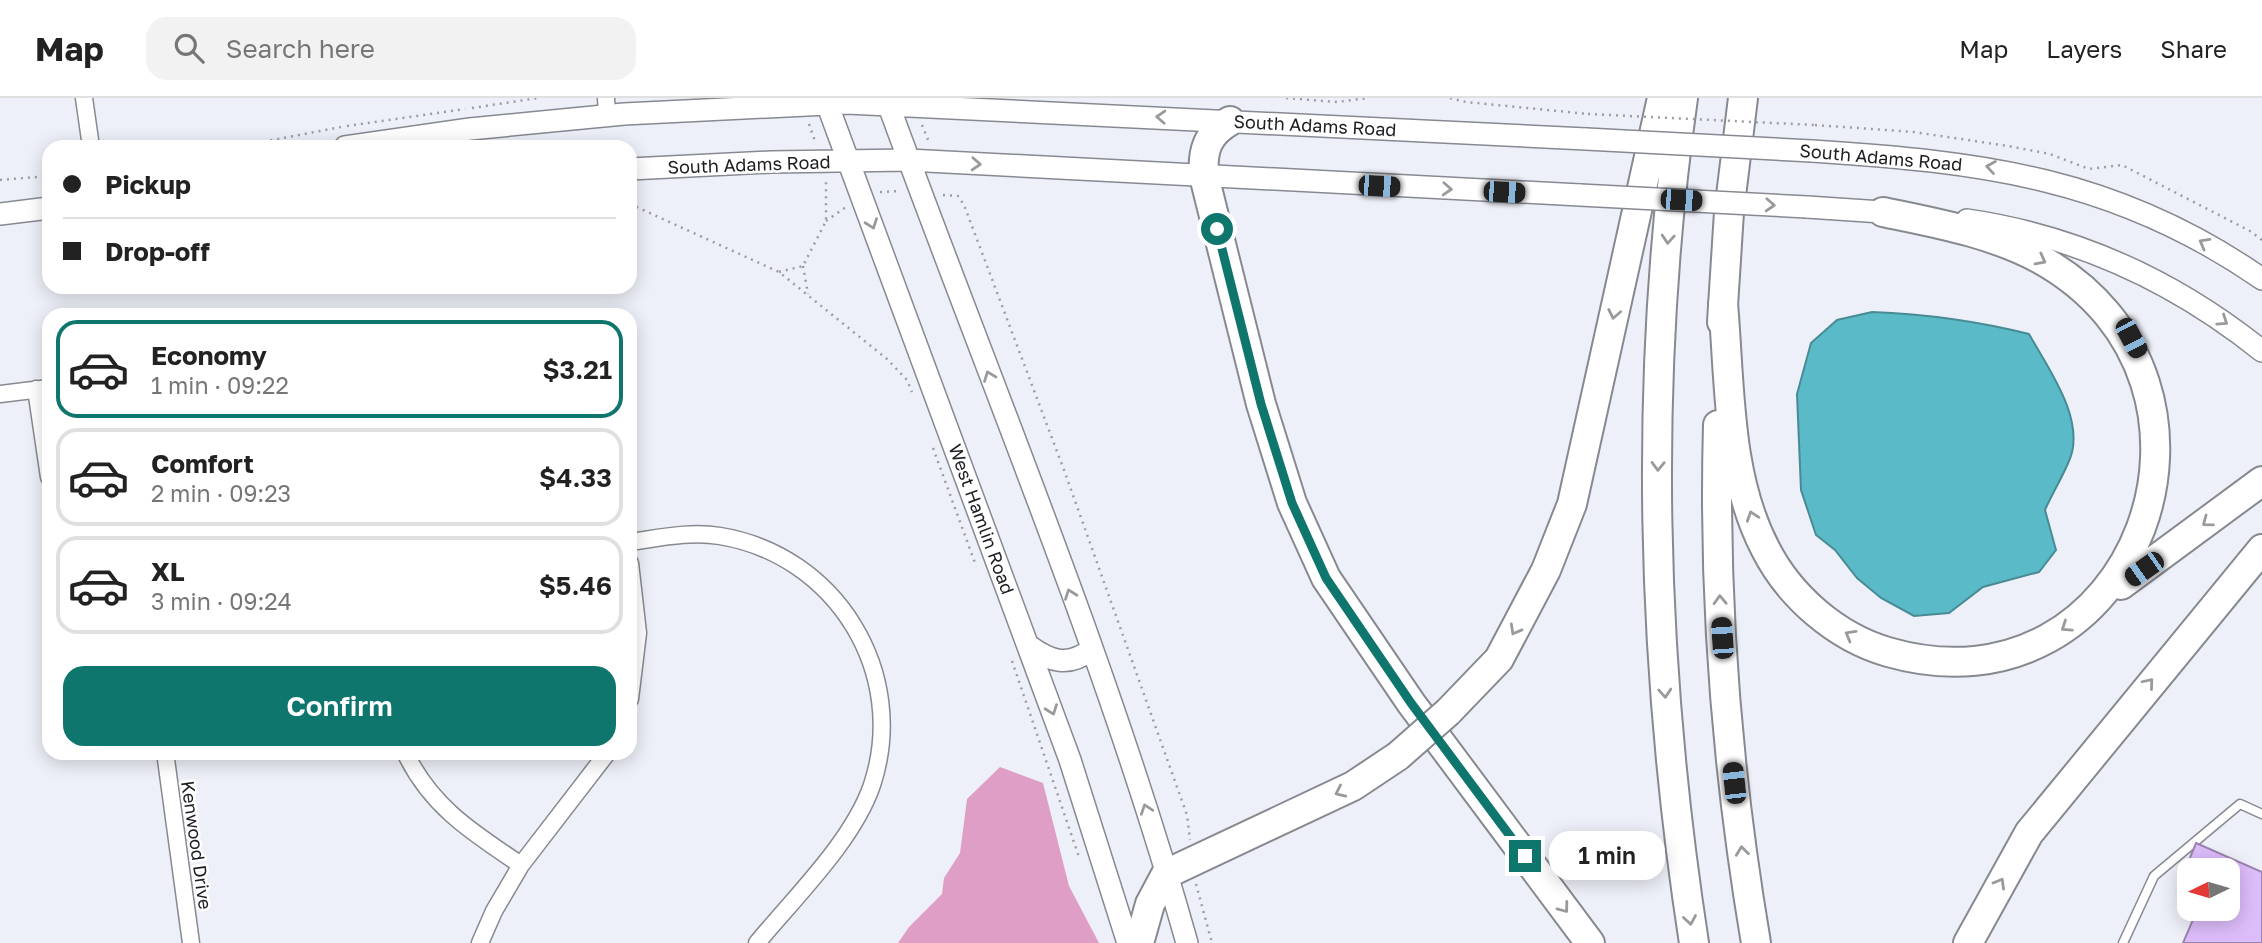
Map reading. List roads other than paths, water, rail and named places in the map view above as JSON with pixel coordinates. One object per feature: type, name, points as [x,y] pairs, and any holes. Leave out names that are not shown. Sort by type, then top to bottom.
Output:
[{"type":"highway","points":[[1139,943],[1150,904],[1166,874],[1353,786],[1398,756],[1448,712],[1499,659],[1546,570],[1572,504],[1662,98]]},
{"type":"highway","points":[[1683,98],[1661,331],[1658,499],[1668,727],[1694,943]]},
{"type":"highway","points":[[1743,98],[1723,303],[1718,444],[1720,616],[1735,796],[1756,943]]},
{"type":"highway","points":[[1230,121],[1218,127],[1204,149],[1205,176],[1261,404],[1292,503],[1326,578],[1411,703],[1590,943]]},
{"type":"highway","points":[[1883,212],[1985,236],[2041,259],[2081,283],[2131,338],[2156,396],[2162,438],[2161,480],[2141,541],[2119,579],[2101,599]]},
{"type":"highway","points":[[1723,303],[1737,458],[1747,502],[1773,563],[1802,598],[1830,623],[1866,644],[1902,656],[1943,662],[1964,661],[2006,654],[2047,639],[2262,481]]},
{"type":"highway","points":[[1968,943],[2029,833],[2262,549]]},
{"type":"main road","name":"South Adams Road","points":[[394,140],[606,107],[886,100],[1812,151],[1964,163],[2058,181],[2161,220],[2262,279]]},
{"type":"main road","points":[[886,100],[1091,650],[1187,943]]},
{"type":"main road","name":"West Hamlin Road","points":[[826,101],[849,160],[1019,651],[1074,772],[1128,943]]},
{"type":"main road","points":[[459,140],[470,129]]},
{"type":"main road","name":"South Adams Road","points":[[637,169],[908,160],[1807,207],[1986,223],[2069,243],[2159,282],[2229,324],[2262,351]]},
{"type":"main road","points":[[0,214],[42,209]]},
{"type":"main road","points":[[1019,651],[1063,662],[1091,650]]},
{"type":"street","points":[[84,98],[90,140]]},
{"type":"street","points":[[0,394],[42,388]]},
{"type":"street","points":[[637,540],[691,534],[718,536],[755,545],[787,559],[816,579],[849,615],[863,639],[876,676],[882,713],[881,740],[871,789],[841,840],[757,943]]},
{"type":"street","name":"Kenwood Drive","points":[[166,760],[191,943]]},
{"type":"street","points":[[409,760],[426,790],[444,810],[521,865]]},
{"type":"street","points":[[480,943],[494,911],[521,865],[601,760]]},
{"type":"lane","points":[[2123,943],[2154,876],[2240,804],[2262,814]]},
{"type":"water","points":[[1872,312],[1951,319],[2029,334],[2055,379],[2069,412],[2073,445],[2069,461],[2045,510],[2056,550],[2039,572],[1983,587],[1949,613],[1914,616],[1881,598],[1857,578],[1835,550],[1816,535],[1801,490],[1797,394],[1811,343],[1837,320]]}]
